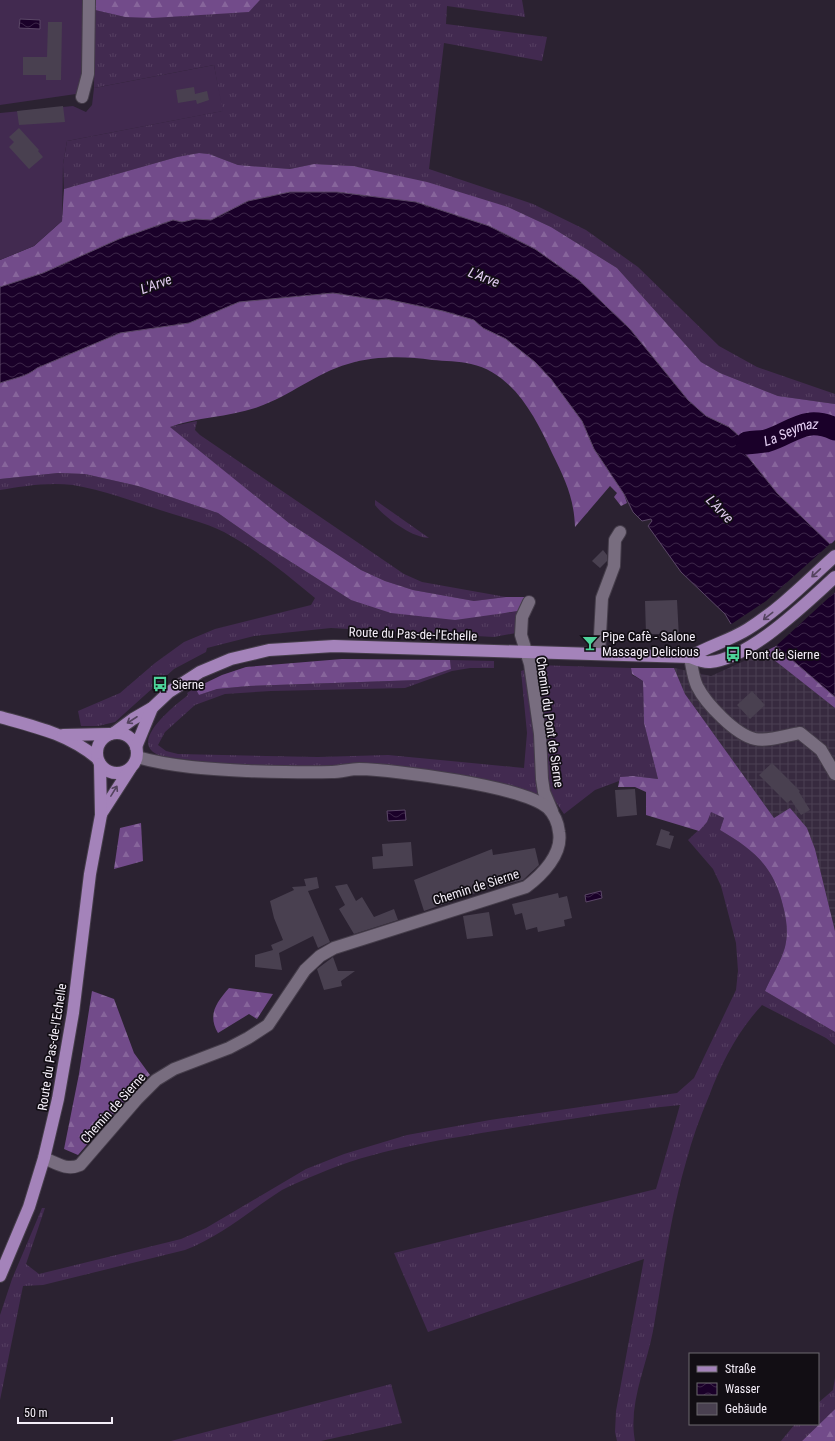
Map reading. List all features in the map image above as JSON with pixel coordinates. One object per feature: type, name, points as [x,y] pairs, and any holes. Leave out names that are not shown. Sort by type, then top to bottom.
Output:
[{"type":"main road","name":"Route du Pas-de-l'Echelle","points":[[694,657],[747,630],[770,614],[835,556]]},
{"type":"main road","name":"Route du Pas-de-l'Echelle","points":[[112,733],[152,708],[170,692],[200,672],[231,659],[269,650],[334,646],[694,657],[710,662],[739,652],[768,634],[796,612],[835,577]]},
{"type":"main road","name":"Route du Pas-de-l'Echelle","points":[[136,752],[152,708]]},
{"type":"main road","points":[[0,717],[60,735],[81,746],[99,761],[104,768],[114,773],[125,771],[130,768],[136,752],[128,736],[112,733],[60,735]]},
{"type":"main road","points":[[99,761],[99,744],[112,733]]},
{"type":"main road","name":"Route du Pas-de-l'Echelle","points":[[0,1276],[4,1256],[29,1207],[55,1117],[64,1069],[90,874],[101,815],[99,761]]},
{"type":"main road","name":"Route du Pas-de-l'Echelle","points":[[101,815],[130,768]]},
{"type":"street","points":[[82,96],[88,74],[89,0]]},
{"type":"street","points":[[599,654],[602,598],[614,566],[615,540],[620,532]]},
{"type":"street","name":"Chemin du Pont de Sierne","points":[[529,602],[524,610],[521,624],[521,635],[530,664],[540,734],[544,792],[555,817]]},
{"type":"street","points":[[694,657],[694,676],[700,691],[731,725],[756,740],[800,733],[821,750],[835,774]]},
{"type":"street","points":[[136,752],[200,768],[296,773],[358,769],[450,780],[523,796],[542,805],[555,817]]},
{"type":"street","name":"Chemin de Sierne","points":[[44,1158],[66,1168],[80,1165],[137,1099],[156,1080],[198,1059],[229,1048],[268,1025],[305,970],[326,952],[334,948],[526,886],[543,872],[555,854],[560,836],[555,817]]},
{"type":"shaded area","points":[[764,652],[835,708],[835,931],[815,849],[807,828],[774,818],[685,694],[674,668],[711,676]]},
{"type":"green space","points":[[0,0],[84,0],[83,85],[76,94],[0,105]]},
{"type":"green space","points":[[94,0],[260,0],[249,12],[152,18],[125,17],[95,10]]},
{"type":"green space","points":[[260,0],[522,0],[525,17],[447,6],[446,24],[547,37],[542,61],[444,43],[429,169],[533,204],[586,230],[638,267],[719,346],[757,367],[835,394],[835,404],[778,396],[720,373],[701,362],[617,268],[551,227],[508,207],[353,166],[314,164],[290,169],[238,165],[209,154],[199,153],[177,157],[64,189],[63,164],[67,141],[222,111],[214,65],[94,88],[95,10],[125,17],[249,12]]},
{"type":"green space","points":[[214,65],[223,111],[67,141],[63,164],[62,221],[34,246],[0,260],[0,113],[73,106],[86,112],[92,105],[94,88]]},
{"type":"green space","points":[[199,153],[209,154],[238,165],[290,169],[314,164],[353,166],[427,182],[508,207],[551,227],[617,268],[701,362],[720,373],[778,396],[835,404],[835,540],[830,545],[777,493],[744,452],[747,443],[729,427],[706,416],[688,400],[630,329],[580,281],[535,249],[489,226],[416,202],[337,192],[290,192],[248,201],[211,220],[195,219],[182,222],[173,220],[119,239],[43,273],[0,287],[0,260],[34,246],[62,221],[64,189],[177,157]]},
{"type":"green space","points":[[333,293],[378,300],[386,299],[443,311],[474,320],[483,328],[506,339],[535,362],[551,379],[582,421],[594,449],[624,494],[627,503],[621,506],[614,497],[617,493],[610,486],[575,527],[573,507],[565,480],[546,439],[530,412],[511,387],[499,377],[486,369],[466,363],[400,357],[358,361],[325,373],[281,397],[258,407],[170,427],[289,523],[361,570],[385,581],[413,590],[474,601],[506,597],[526,597],[518,611],[455,620],[391,613],[351,600],[258,541],[218,513],[138,486],[85,474],[58,473],[0,479],[0,383],[24,375],[37,368],[120,333],[189,323],[239,302]]},
{"type":"green space","points":[[197,421],[195,430],[200,435],[404,574],[422,582],[506,597],[474,601],[413,590],[385,581],[361,570],[289,523],[169,427]]},
{"type":"green space","points":[[58,473],[85,474],[138,486],[218,513],[258,541],[351,600],[508,613],[518,611],[516,633],[494,637],[331,628],[254,636],[207,648],[206,652],[174,669],[115,722],[98,726],[81,726],[78,711],[120,693],[155,663],[184,642],[215,629],[311,605],[315,598],[260,554],[224,532],[200,522],[106,493],[73,485],[45,484],[0,490],[0,479]]},
{"type":"green space","points":[[375,500],[429,538],[415,535],[392,521],[375,505]]},
{"type":"green space","points":[[776,646],[835,697],[835,708],[764,652]]},
{"type":"green space","points":[[342,659],[450,660],[451,669],[418,680],[248,686],[217,689],[199,695],[195,688],[222,675],[246,667]]},
{"type":"green space","points":[[450,660],[494,661],[494,668],[470,668],[452,671],[405,688],[271,691],[225,694],[195,705],[165,732],[158,745],[166,751],[178,754],[318,757],[388,755],[524,768],[527,733],[521,671],[524,670],[525,676],[528,676],[536,748],[535,760],[541,798],[392,766],[360,764],[306,767],[227,765],[161,756],[151,750],[148,743],[150,734],[156,725],[173,707],[188,695],[187,693],[195,688],[199,695],[217,689],[248,686],[418,680],[451,669]]},
{"type":"green space","points":[[536,665],[631,668],[632,675],[643,681],[644,723],[658,779],[633,776],[620,777],[619,781],[595,790],[564,814],[555,801],[553,802],[548,789]]},
{"type":"green space","points":[[631,668],[674,668],[685,694],[774,818],[790,808],[807,828],[815,849],[835,931],[835,1032],[765,991],[785,947],[787,928],[784,910],[775,883],[762,862],[744,845],[720,830],[724,818],[711,812],[707,822],[699,831],[646,815],[646,792],[635,787],[618,787],[620,777],[633,776],[658,779],[644,723],[643,681],[632,674]]},
{"type":"green space","points":[[710,811],[724,818],[720,830],[744,845],[762,862],[775,883],[780,895],[786,924],[786,942],[781,958],[765,991],[835,1032],[835,1045],[826,1038],[762,1005],[745,1026],[725,1059],[696,1128],[680,1183],[671,1225],[653,1331],[636,1400],[633,1427],[635,1441],[617,1441],[615,1432],[616,1411],[644,1259],[428,1332],[394,1253],[656,1189],[680,1105],[610,1113],[517,1127],[382,1152],[339,1166],[286,1188],[211,1238],[185,1250],[43,1285],[23,1286],[0,1400],[0,1315],[12,1279],[42,1208],[45,1208],[26,1264],[39,1274],[181,1239],[206,1228],[306,1169],[344,1154],[407,1135],[490,1120],[677,1093],[694,1078],[736,990],[738,971],[736,943],[721,886],[713,869],[688,840],[707,822]]},
{"type":"green space","points":[[141,823],[143,861],[114,869],[120,828]]},
{"type":"green space","points":[[229,988],[273,994],[257,1019],[249,1014],[218,1033],[213,1020],[213,1014],[217,1003]]},
{"type":"green space","points":[[92,991],[114,999],[134,1053],[150,1075],[142,1081],[78,1155],[64,1149],[79,1074]]},
{"type":"green space","points":[[835,1378],[835,1409],[819,1425],[819,1402],[833,1390]]},
{"type":"green space","points":[[391,1384],[402,1423],[321,1441],[171,1441]]},
{"type":"green space","points":[[835,1409],[835,1441],[802,1441],[819,1425]]},
{"type":"green space","points":[[794,1425],[818,1425],[802,1441],[781,1441]]},
{"type":"water","points":[[20,19],[40,20],[40,29],[19,28]]},
{"type":"water","name":"L'Arve","points":[[290,192],[337,192],[416,202],[489,226],[535,249],[580,281],[630,329],[688,400],[706,416],[729,427],[747,443],[744,452],[777,493],[835,549],[835,697],[776,646],[731,624],[725,614],[681,572],[648,526],[652,521],[651,519],[642,521],[633,512],[624,494],[594,449],[582,421],[551,379],[535,362],[506,339],[483,328],[474,320],[443,311],[386,299],[378,300],[333,293],[239,302],[189,323],[120,333],[37,368],[24,375],[0,383],[0,287],[43,273],[119,239],[173,220],[182,222],[195,219],[211,220],[248,201]]},
{"type":"water","points":[[405,810],[406,820],[388,821],[387,811]]},
{"type":"water","points":[[601,891],[602,898],[586,902],[585,895]]},
{"type":"pier","name":"Pont de Sierne","points":[[831,543],[835,547],[835,592],[776,646],[773,647],[730,625],[766,601]]},
{"type":"building","points":[[48,22],[62,22],[61,80],[46,80],[46,75],[23,75],[23,57],[47,57]]},
{"type":"building","points":[[194,87],[195,94],[207,91],[209,100],[197,104],[196,100],[178,103],[176,90]]},
{"type":"building","points":[[63,106],[65,122],[19,125],[17,111]]},
{"type":"building","points":[[19,128],[39,150],[38,151],[43,157],[29,169],[9,147],[14,142],[9,137]]},
{"type":"building","points":[[603,550],[607,555],[607,561],[600,568],[592,561]]},
{"type":"building","points":[[677,600],[679,638],[660,638],[660,634],[646,634],[645,601]]},
{"type":"building","points":[[752,691],[765,705],[750,719],[737,705]]},
{"type":"building","points":[[772,763],[800,791],[799,792],[810,810],[801,815],[791,800],[787,803],[759,775]]},
{"type":"building","points":[[635,789],[637,815],[617,817],[615,790]]},
{"type":"building","points":[[661,829],[670,832],[669,835],[674,836],[670,849],[656,845]]},
{"type":"building","points":[[411,842],[413,866],[373,869],[372,857],[383,856],[382,844]]},
{"type":"building","points":[[535,848],[539,865],[523,880],[484,890],[424,911],[414,880],[492,849],[493,855]]},
{"type":"building","points":[[317,877],[319,888],[308,891],[330,942],[318,948],[313,936],[279,953],[282,970],[255,967],[255,955],[273,950],[271,945],[283,940],[274,918],[270,901],[294,890],[292,887],[306,886],[304,879]]},
{"type":"building","points":[[347,884],[356,901],[362,897],[374,917],[394,909],[398,920],[354,934],[339,909],[345,905],[335,886]]},
{"type":"building","points":[[558,893],[559,898],[567,896],[572,918],[564,920],[565,926],[538,932],[537,927],[526,930],[522,913],[515,915],[512,904]]},
{"type":"building","points":[[489,912],[493,936],[467,939],[463,916]]},
{"type":"building","points":[[333,957],[338,971],[355,971],[341,981],[342,986],[324,990],[317,969]]},
{"type":"waterway","name":"La Seymaz","points":[[747,443],[766,441],[807,425],[824,425],[835,429]]},
{"type":"place","name":"Pipe Cafè - Salone Massage Delicious","points":[[590,643]]},
{"type":"place","name":"Pont de Sierne","points":[[733,654]]},
{"type":"place","name":"Sierne","points":[[160,684]]}]
